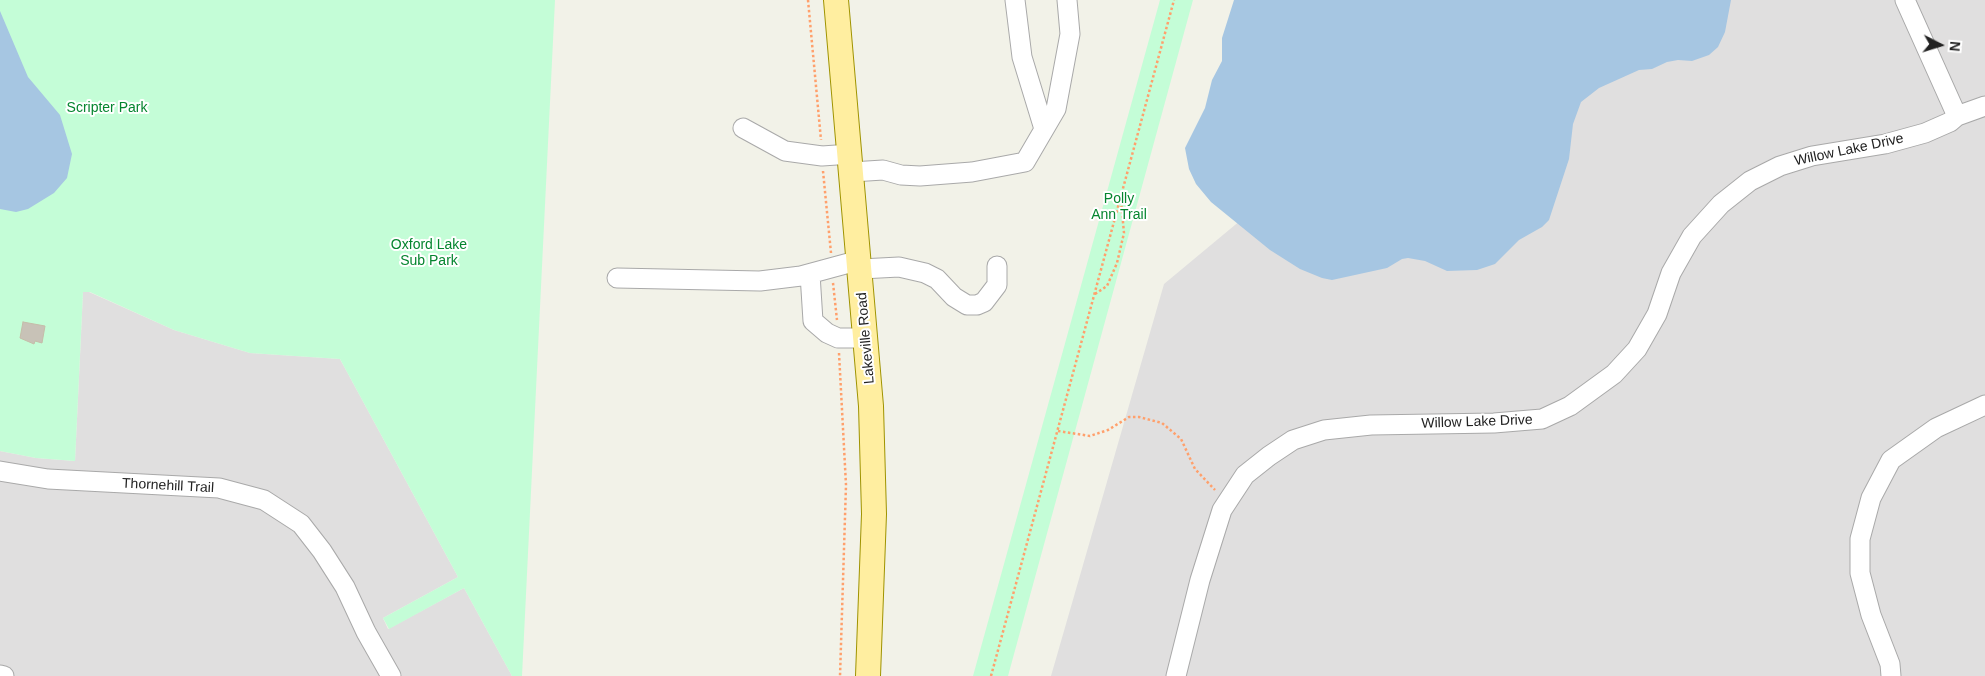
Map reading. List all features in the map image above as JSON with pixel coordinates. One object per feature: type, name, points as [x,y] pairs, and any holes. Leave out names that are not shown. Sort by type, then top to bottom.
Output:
[{"type":"main road","name":"Lakeville Road","points":[[836,0],[866,338],[874,473],[873,570],[868,676]]},
{"type":"street","points":[[1015,0],[1022,57],[1044,129]]},
{"type":"street","points":[[743,128],[785,150],[822,156],[902,175],[920,176],[972,172],[1025,162],[1056,109],[1070,34],[1067,0]]},
{"type":"street","points":[[1904,0],[1957,116]]},
{"type":"street","name":"Willow Lake Drive","points":[[1176,676],[1200,580],[1222,510],[1245,475],[1269,456],[1293,440],[1324,430],[1371,425],[1494,423],[1542,419],[1570,406],[1614,374],[1637,349],[1657,314],[1671,273],[1692,236],[1721,204],[1750,181],[1780,166],[1812,156],[1885,144],[1925,133],[1950,122],[1957,116],[1985,106]]},
{"type":"street","points":[[617,278],[760,281],[860,265],[899,267],[925,273],[937,280],[954,297],[968,304],[976,305],[984,302],[997,285],[997,266]]},
{"type":"street","points":[[810,274],[813,321],[827,333],[838,338],[866,338]]},
{"type":"street","points":[[1891,676],[1890,664],[1871,615],[1860,572],[1860,539],[1871,498],[1891,460],[1936,428],[1985,405]]},
{"type":"street","name":"Thornehill Trail","points":[[0,471],[48,479],[219,488],[264,500],[301,524],[322,550],[345,587],[366,632],[391,676]]},
{"type":"street","points":[[0,675],[4,676]]},
{"type":"path","points":[[991,676],[1174,0]]},
{"type":"path","points":[[1094,294],[1107,286],[1117,263],[1124,233],[1120,200]]},
{"type":"path","points":[[1058,431],[1090,436],[1108,430],[1129,417],[1140,416],[1162,423],[1181,439],[1195,469],[1208,485],[1228,500]]},
{"type":"shaded area","points":[[1472,0],[1985,0],[1985,676],[1051,676],[1164,284],[1271,195]]},
{"type":"shaded area","points":[[83,292],[89,292],[174,330],[250,353],[340,359],[458,577],[383,618],[388,629],[464,588],[512,676],[0,676],[0,451],[36,458],[75,461]]},
{"type":"green space","points":[[0,0],[555,0],[522,676],[512,676],[464,588],[389,629],[383,618],[458,577],[340,359],[250,353],[174,330],[90,292],[83,292],[75,461],[36,458],[0,451]]},
{"type":"green space","name":"Polly Ann Trail","points":[[1160,0],[1193,0],[1008,676],[973,676]]},
{"type":"water","points":[[1234,0],[1731,0],[1725,32],[1718,47],[1709,55],[1692,61],[1678,60],[1667,62],[1652,69],[1639,70],[1599,88],[1581,102],[1573,124],[1569,159],[1549,220],[1542,227],[1519,240],[1495,264],[1477,270],[1447,271],[1425,261],[1408,258],[1402,259],[1387,268],[1332,280],[1300,269],[1270,250],[1211,202],[1196,184],[1189,169],[1185,148],[1205,108],[1212,80],[1222,61],[1222,38]]},
{"type":"water","points":[[0,11],[28,77],[60,115],[72,154],[67,178],[54,193],[28,209],[16,212],[0,209]]},
{"type":"building","points":[[23,322],[45,326],[42,343],[35,341],[34,344],[20,338]]},
{"type":"park label","name":"Scripter Park","points":[[107,108]]},
{"type":"park label","name":"Oxford Lake Sub Park","points":[[429,254]]}]
